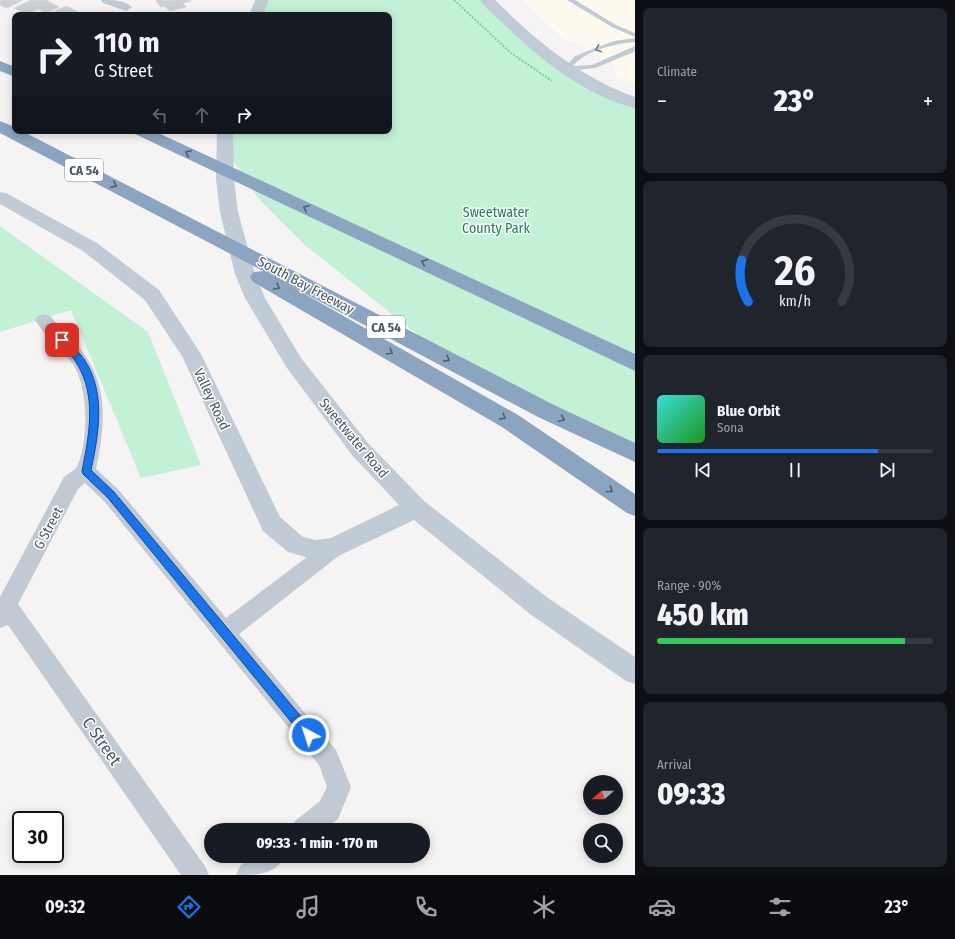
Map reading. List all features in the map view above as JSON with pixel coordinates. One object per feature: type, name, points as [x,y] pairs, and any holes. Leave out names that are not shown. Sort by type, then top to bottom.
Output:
[{"type":"highway","points":[[0,66],[12,71]]},
{"type":"highway","name":"South Bay Freeway","points":[[0,126],[12,132]]},
{"type":"highway","name":"South Bay Freeway","points":[[15,134],[546,411],[635,453]]},
{"type":"highway","points":[[147,134],[459,279],[635,363]]},
{"type":"highway","points":[[139,198],[174,227],[510,421],[635,506]]},
{"type":"highway","points":[[459,279],[635,352]]},
{"type":"main road","points":[[257,12],[262,0]]},
{"type":"main road","points":[[487,0],[519,32],[567,69],[618,97],[635,103]]},
{"type":"main road","name":"Sweetwater Road","points":[[225,134],[225,179],[229,212],[245,274],[255,298],[294,363],[360,449],[416,508],[539,606],[635,672]]},
{"type":"main road","name":"Valley Road","points":[[0,197],[90,246],[152,295],[191,354],[270,524],[296,545],[316,550],[334,548],[416,508]]},
{"type":"street","points":[[107,0],[126,7]]},
{"type":"street","points":[[44,320],[80,361],[90,381],[94,402],[93,439],[86,471],[111,495],[328,758],[339,787],[329,810],[313,823]]},
{"type":"street","name":"G Street","points":[[4,612],[71,483],[86,471]]},
{"type":"street","points":[[225,632],[334,548]]},
{"type":"street","name":"C Street","points":[[4,612],[196,875]]},
{"type":"street","points":[[249,875],[264,863]]},
{"type":"lane","points":[[570,0],[614,26],[635,35]]},
{"type":"lane","points":[[567,69],[577,57],[616,42],[635,40]]},
{"type":"lane","points":[[567,69],[593,67],[632,51],[635,48]]},
{"type":"shaded area","points":[[522,0],[635,0],[635,86],[615,77],[614,65],[579,44],[564,40]]},
{"type":"green space","name":"Sweetwater County Park","points":[[262,0],[488,0],[530,43],[635,104],[635,457],[450,360],[306,246],[258,198],[230,156],[226,134],[392,134],[392,12],[257,12]]},
{"type":"green space","points":[[0,226],[148,332],[201,465],[141,478],[71,310],[0,332]]},
{"type":"building","points":[[0,0],[23,0],[7,8],[0,5]]},
{"type":"building","points":[[31,0],[46,0],[59,7],[48,12],[38,9],[31,12],[23,12],[14,8]]},
{"type":"building","points":[[156,1],[191,1],[183,3],[186,7],[170,11],[164,6],[161,7]]},
{"type":"building","points":[[66,6],[78,12],[53,12]]},
{"type":"route","points":[[62,340],[80,361],[90,381],[94,402],[93,439],[86,471],[111,495],[309,735]]}]
